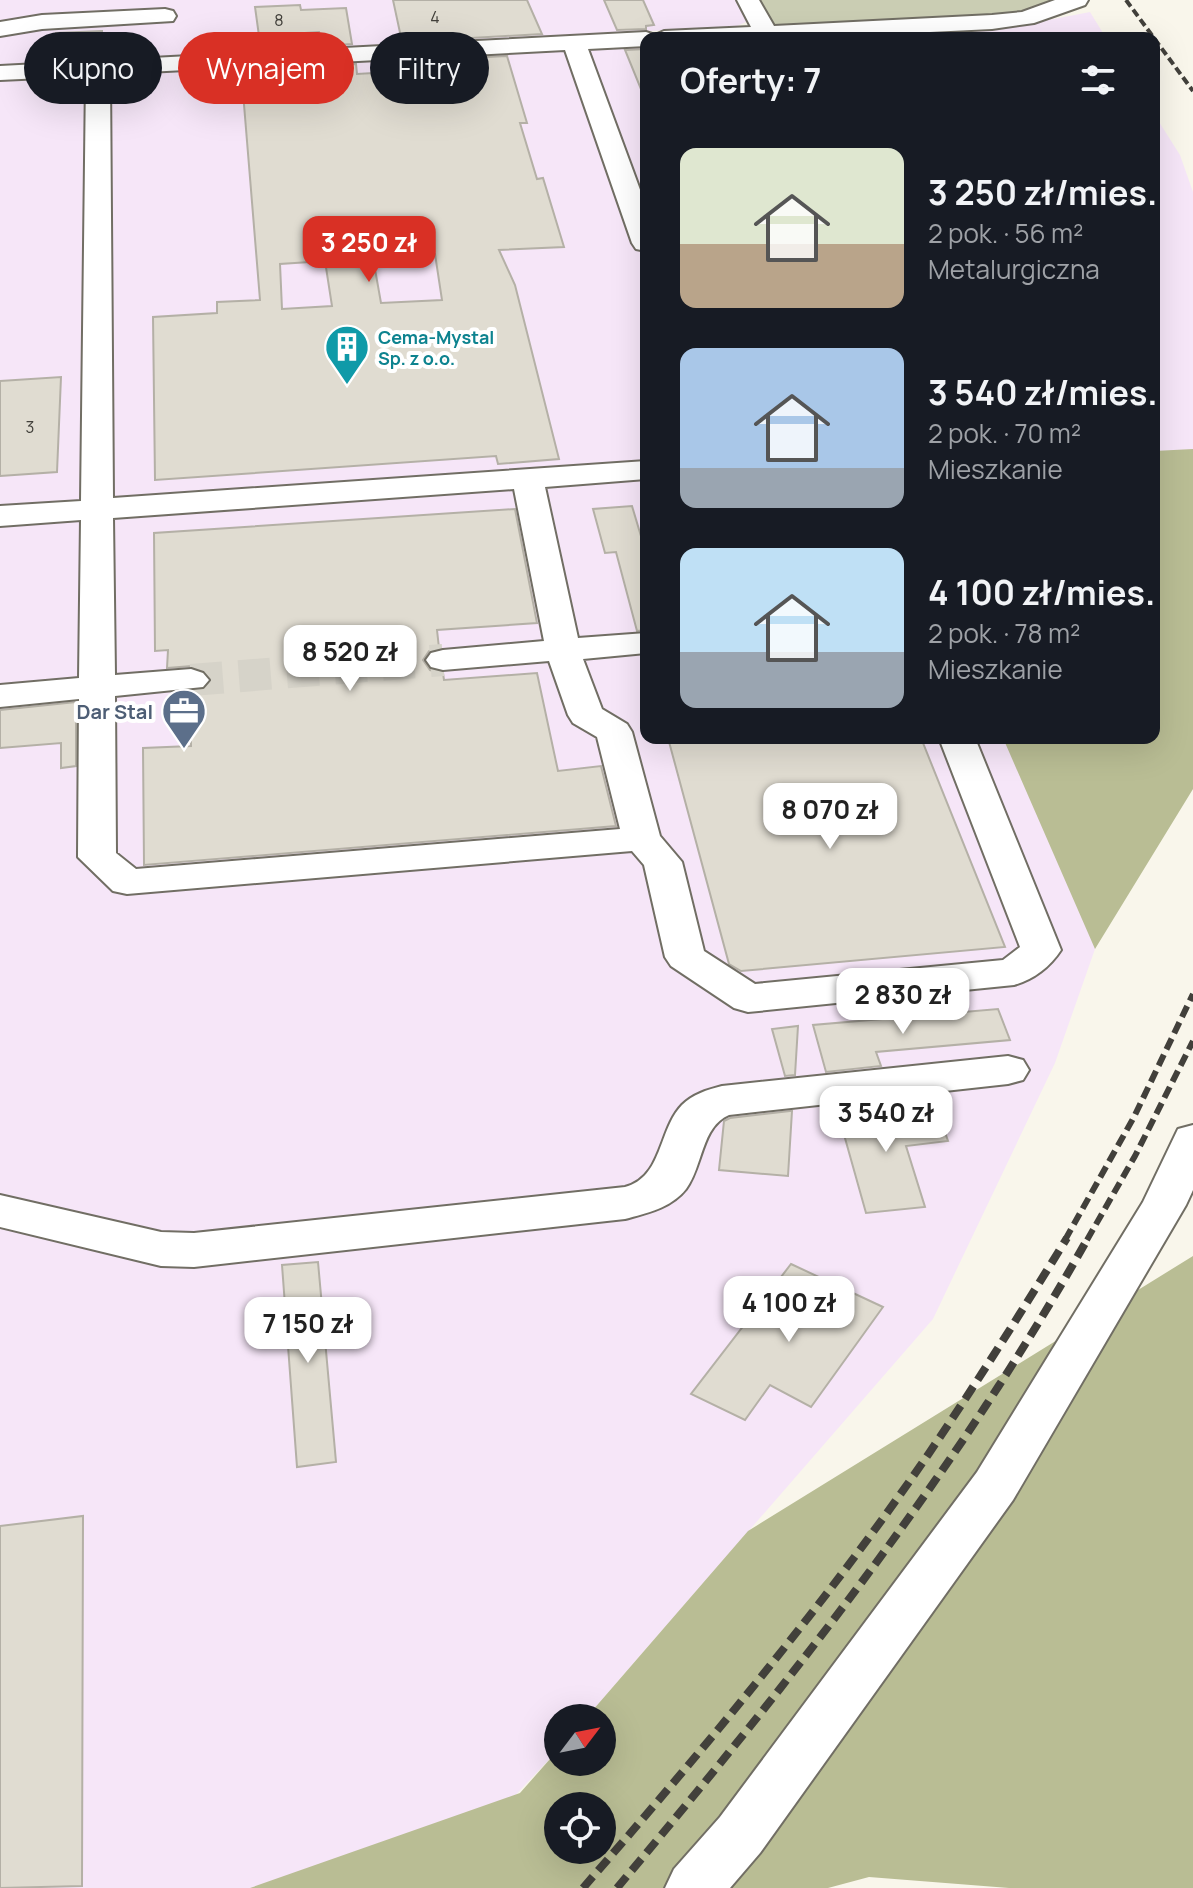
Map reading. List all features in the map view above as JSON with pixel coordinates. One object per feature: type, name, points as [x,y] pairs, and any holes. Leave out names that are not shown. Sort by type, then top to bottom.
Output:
[{"type":"street","points":[[748,0],[765,32]]},
{"type":"street","points":[[787,32],[992,22],[1026,18],[1077,0]]},
{"type":"street","points":[[0,29],[108,13],[165,16]]},
{"type":"street","points":[[162,64],[640,39]]},
{"type":"street","points":[[574,43],[640,226]]},
{"type":"street","points":[[0,73],[24,72]]},
{"type":"street","points":[[98,104],[97,857],[127,882],[642,839]]},
{"type":"street","points":[[0,516],[640,471]]},
{"type":"street","points":[[528,480],[563,651],[586,715],[614,732],[642,839],[663,862],[685,957],[748,998],[1014,972],[1041,950],[959,744]]},
{"type":"street","points":[[443,660],[640,644]]},
{"type":"street","points":[[0,696],[191,680]]},
{"type":"street","points":[[0,1211],[161,1249],[194,1250],[625,1203],[647,1197],[669,1180],[695,1118],[706,1108],[722,1101],[1008,1070]]},
{"type":"street","points":[[694,1888],[740,1835],[995,1486],[1164,1205],[1193,1140]]},
{"type":"shaded area","points":[[0,0],[737,0],[748,21],[737,26],[489,40],[489,32],[370,32],[370,47],[354,48],[354,32],[178,32],[178,59],[162,60],[162,32],[24,32],[24,68],[0,69]]},
{"type":"shaded area","points":[[1090,12],[1102,32],[871,32],[1038,22]]},
{"type":"shaded area","points":[[640,47],[640,744],[1160,744],[1160,123],[1180,155],[1193,192],[1193,749],[1095,949],[1055,1063],[933,1319],[598,1704],[544,1704],[544,1765],[428,1888],[0,1888],[0,77],[24,76],[24,104],[162,104],[162,73],[178,72],[178,104],[354,104],[354,63],[370,62],[370,104],[489,104],[489,55]]},
{"type":"green space","points":[[759,0],[1054,0],[1026,11],[992,17],[779,27],[770,22]]},
{"type":"green space","points":[[1193,449],[1193,789],[1095,949],[1006,744],[1160,744],[1160,451]]},
{"type":"green space","points":[[1193,1256],[1193,1888],[1009,1888],[869,1877],[828,1888],[250,1888],[520,1793],[544,1766],[544,1776],[616,1776],[616,1704],[598,1704],[748,1531]]},
{"type":"building","points":[[393,0],[527,0],[542,34],[489,37],[489,32],[400,32]]},
{"type":"building","points":[[604,0],[643,0],[654,25],[646,26],[646,29],[617,30]]},
{"type":"building","points":[[300,5],[301,10],[346,8],[350,32],[258,32],[255,7]]},
{"type":"building","points":[[640,49],[640,87],[625,50]]},
{"type":"building","points":[[507,56],[527,123],[520,123],[537,179],[543,178],[564,247],[499,250],[515,285],[559,459],[498,464],[496,456],[155,480],[153,317],[217,313],[217,302],[260,300],[244,104],[354,104],[354,64],[357,74],[370,73],[370,104],[489,104],[489,57]],"holes":[[[435,254],[442,300],[381,303],[373,258]],[[325,261],[332,306],[282,309],[280,264]]]},
{"type":"building","points":[[61,377],[57,472],[0,476],[0,381]]},
{"type":"building","points":[[632,506],[640,533],[640,631],[637,631],[616,552],[605,553],[593,509]]},
{"type":"building","points":[[515,509],[537,623],[437,630],[439,648],[429,651],[423,660],[430,670],[443,673],[444,680],[537,673],[558,771],[601,766],[616,826],[144,865],[143,748],[191,746],[190,691],[203,690],[212,680],[205,671],[192,666],[167,668],[168,650],[155,651],[154,533]]},
{"type":"building","points":[[76,702],[76,766],[61,768],[61,743],[0,748],[0,710]]},
{"type":"building","points":[[670,744],[923,744],[1005,947],[741,971],[729,964]]},
{"type":"building","points":[[998,1009],[1010,1040],[876,1052],[881,1066],[826,1072],[813,1025]]},
{"type":"building","points":[[798,1026],[795,1075],[785,1076],[772,1029]]},
{"type":"building","points":[[892,1100],[899,1123],[940,1118],[948,1141],[906,1146],[925,1207],[866,1213],[836,1106]]},
{"type":"building","points":[[792,1111],[788,1176],[719,1170],[724,1121]]},
{"type":"building","points":[[318,1262],[336,1462],[297,1467],[282,1265]]},
{"type":"building","points":[[791,1264],[883,1307],[811,1407],[770,1385],[745,1420],[691,1394]]},
{"type":"building","points":[[83,1516],[82,1886],[0,1888],[0,1526]]},
{"type":"tunnel","points":[[191,680],[443,660]]},
{"type":"railway","points":[[1126,0],[1150,32]]},
{"type":"railway","points":[[1160,46],[1193,91]]},
{"type":"railway","points":[[1065,1240],[1134,1117],[1193,994]]},
{"type":"railway","points":[[1087,1240],[1135,1156],[1193,1041]]},
{"type":"railway","points":[[583,1888],[715,1733],[843,1573],[942,1435],[1067,1238]]},
{"type":"railway","points":[[617,1888],[745,1733],[868,1574],[983,1409],[1088,1238]]},
{"type":"place","name":"Cema-Mystal Sp. z o.o.","points":[[347,386]]},
{"type":"place","name":"Dar Stal","points":[[184,750]]}]
